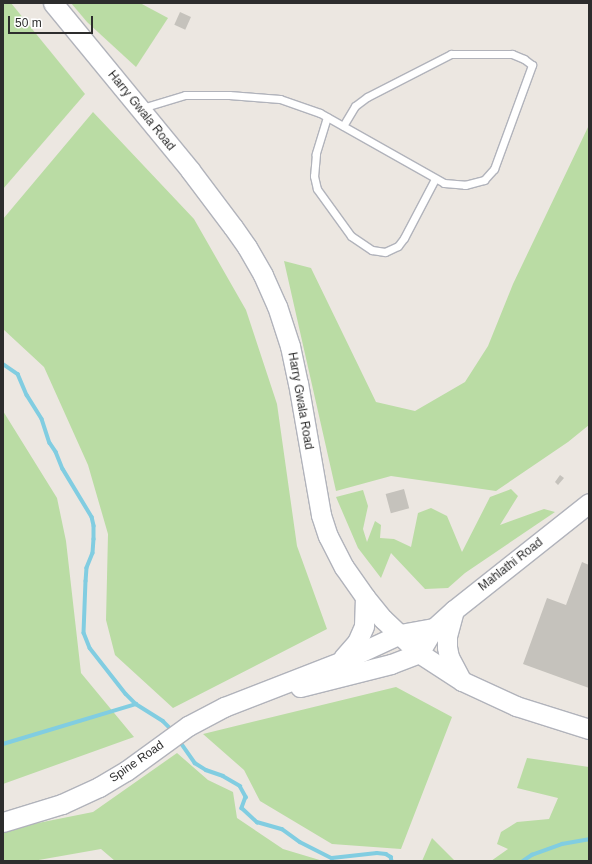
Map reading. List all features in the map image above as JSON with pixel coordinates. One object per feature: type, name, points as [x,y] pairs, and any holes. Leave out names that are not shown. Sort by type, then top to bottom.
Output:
[{"type":"main road","name":"Harry Gwala Road","points":[[53,3],[233,226],[263,275],[277,306],[290,346],[298,383],[321,516],[328,536],[344,566],[365,597],[374,609],[420,653],[462,681],[516,706],[589,729]]},
{"type":"main road","name":"Mahlathi Road","points":[[420,653],[434,628],[454,610],[589,503]]},
{"type":"main road","points":[[340,662],[361,634],[366,614],[365,597]]},
{"type":"main road","points":[[454,610],[447,636],[447,648],[449,657],[462,681]]},
{"type":"main road","points":[[400,634],[434,628]]},
{"type":"main road","name":"Spine Road","points":[[3,822],[62,804],[99,787],[126,771],[175,735],[202,718],[224,707],[266,692],[294,679],[340,662],[400,634]]},
{"type":"main road","name":"Spine Road","points":[[266,692],[285,690],[322,682],[391,664],[420,653]]},
{"type":"lane","points":[[139,109],[185,95],[229,94],[280,99],[327,117],[444,183],[465,185],[484,180],[494,169],[531,69],[531,64],[520,57],[501,53],[451,54],[367,97],[355,106],[343,126]]},
{"type":"lane","points":[[327,117],[316,154],[314,176],[317,189],[351,236],[372,250],[385,252],[398,246],[404,238],[436,179]]},
{"type":"green space","points":[[3,3],[11,3],[85,94],[3,189]]},
{"type":"green space","points":[[71,3],[140,3],[168,18],[136,67],[87,22]]},
{"type":"green space","points":[[93,112],[194,219],[246,310],[277,404],[297,546],[327,629],[173,708],[115,655],[106,620],[108,534],[88,465],[44,367],[3,329],[3,219]]},
{"type":"green space","points":[[589,125],[589,425],[568,442],[496,491],[391,476],[336,491],[284,261],[311,268],[376,402],[415,411],[465,382],[488,346],[513,284]]},
{"type":"green space","points":[[3,411],[57,498],[66,541],[81,673],[134,737],[3,784]]},
{"type":"green space","points":[[511,489],[518,496],[500,525],[544,509],[555,512],[465,573],[448,588],[425,589],[391,553],[381,578],[358,548],[336,497],[363,490],[368,506],[363,529],[367,542],[375,521],[381,525],[380,538],[394,539],[411,547],[418,513],[431,508],[447,516],[462,552],[490,497]]},
{"type":"green space","points":[[396,687],[452,717],[401,849],[332,844],[260,801],[244,770],[203,734]]},
{"type":"green space","points":[[177,753],[208,780],[233,792],[237,818],[283,849],[323,861],[115,861],[101,849],[33,861],[3,861],[3,830],[93,812]]},
{"type":"green space","points":[[527,758],[589,767],[589,861],[491,861],[508,849],[497,844],[501,832],[517,822],[549,819],[558,798],[517,788]]},
{"type":"green space","points":[[432,838],[455,861],[422,861]]},
{"type":"building","points":[[180,12],[191,17],[185,30],[174,25]]},
{"type":"building","points":[[560,475],[564,478],[558,485],[555,482]]},
{"type":"building","points":[[404,489],[409,508],[391,513],[386,494]]},
{"type":"building","points":[[582,562],[589,565],[589,688],[523,664],[547,598],[566,605]]},
{"type":"waterway","points":[[3,364],[18,374],[27,395],[42,419],[50,443],[56,452],[63,469],[92,517],[94,539],[93,553],[87,568],[84,633],[90,648],[126,694],[136,704],[163,721],[173,731]]},
{"type":"waterway","points":[[3,744],[136,704]]},
{"type":"waterway","points":[[179,740],[195,763],[206,770],[223,776],[240,786],[246,797],[242,808],[257,822],[282,829],[300,842],[332,858],[377,853],[386,854],[391,857],[392,861]]},
{"type":"waterway","points":[[523,861],[532,855],[562,844],[589,839]]}]
